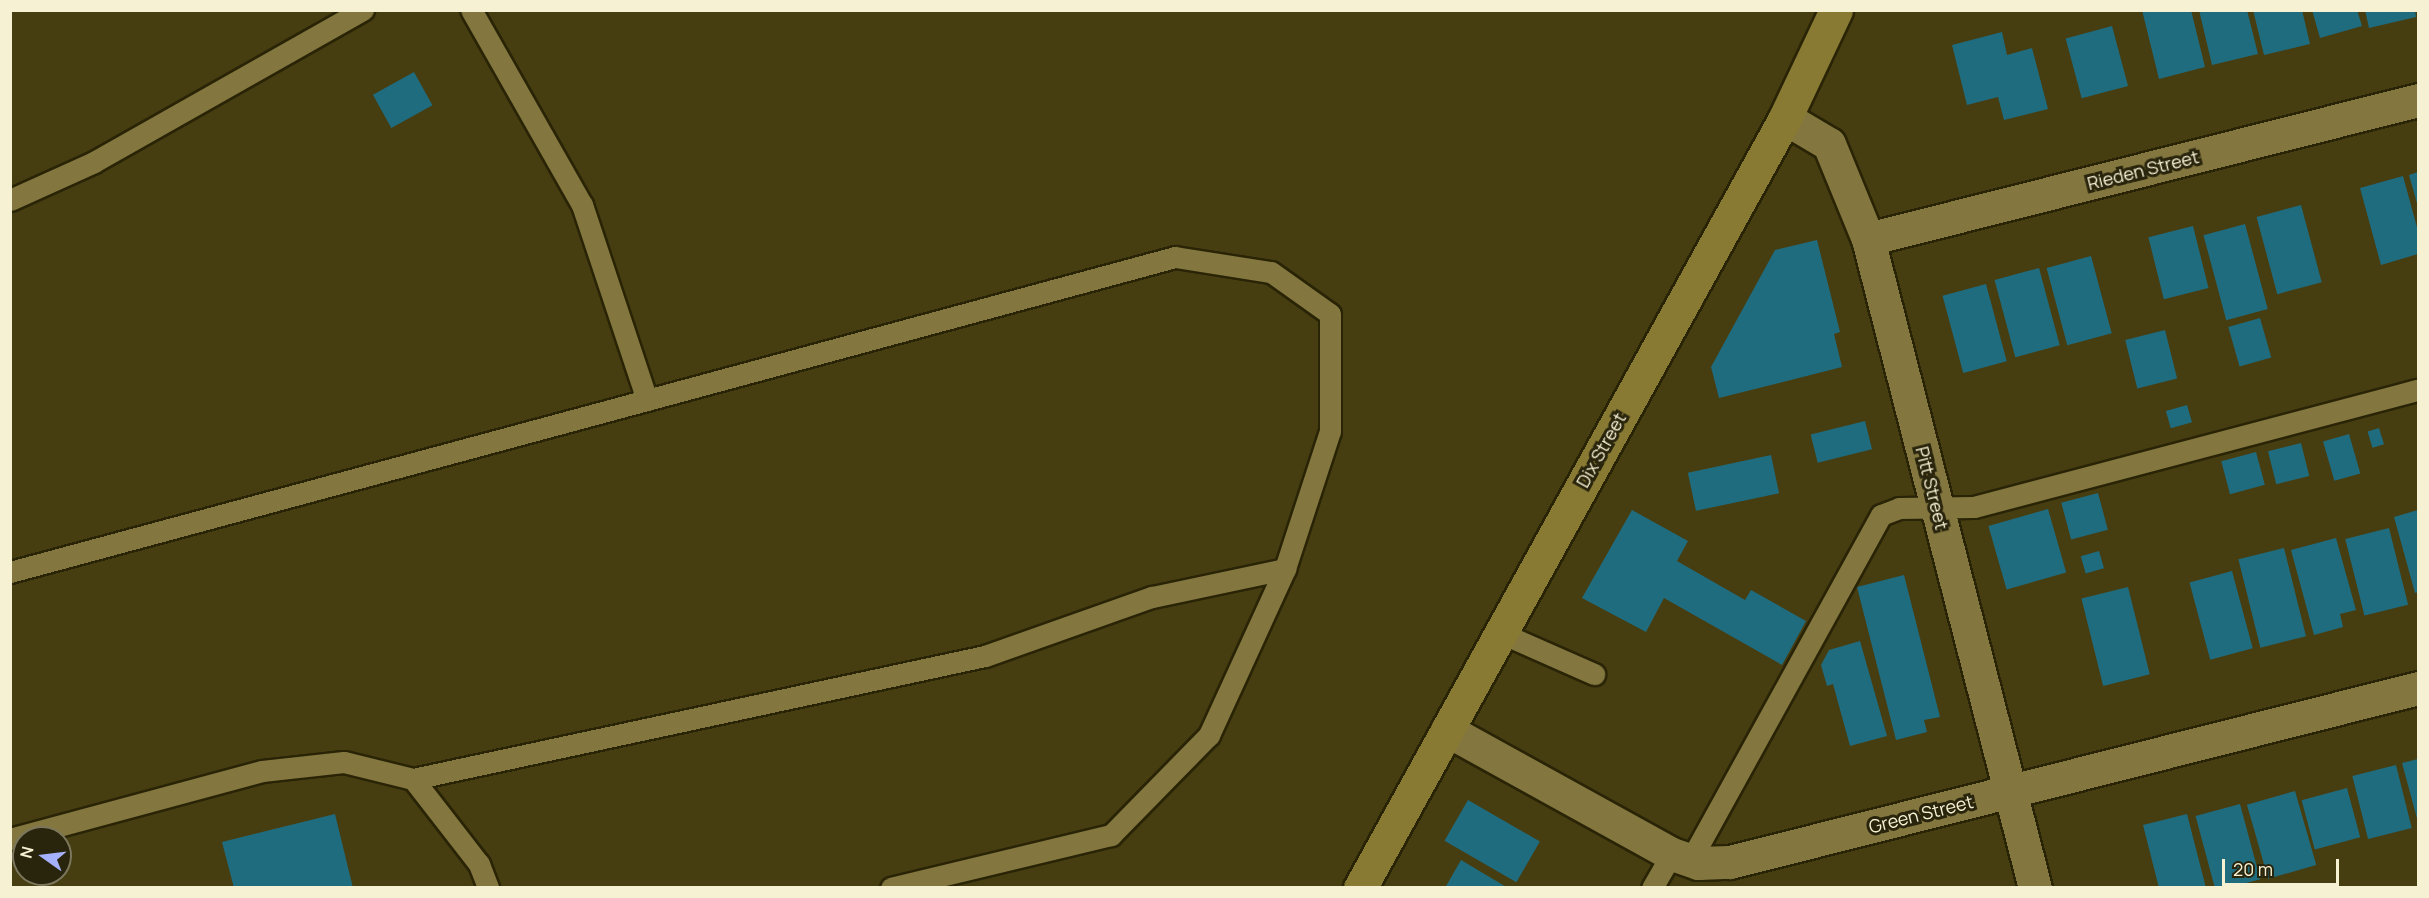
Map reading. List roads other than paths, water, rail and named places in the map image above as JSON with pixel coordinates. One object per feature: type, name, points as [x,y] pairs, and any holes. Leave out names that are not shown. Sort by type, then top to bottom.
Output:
[{"type":"street","name":"Dix Street","points":[[1360,888],[1785,118],[1836,10]]},
{"type":"street","name":"Rieden Street","points":[[1868,239],[2418,100]]},
{"type":"street","name":"Pitt Street","points":[[1785,118],[1829,144],[1868,239],[2035,888]]},
{"type":"street","name":"Green Street","points":[[1447,730],[1681,857],[1730,862],[2418,688]]},
{"type":"lane","points":[[10,200],[94,162],[363,10]]},
{"type":"lane","points":[[471,10],[582,205],[647,400]]},
{"type":"lane","points":[[10,572],[1175,257],[1271,273],[1330,314],[1330,431],[1285,569],[1209,735],[1111,835],[891,888]]},
{"type":"lane","points":[[1652,888],[1681,857],[1881,515],[1899,508],[1974,507],[2418,390]]},
{"type":"lane","points":[[10,840],[262,771],[344,762],[413,779],[985,656],[1152,597],[1285,569]]},
{"type":"lane","points":[[1501,633],[1593,674]]},
{"type":"lane","points":[[413,779],[479,864],[488,888]]}]
